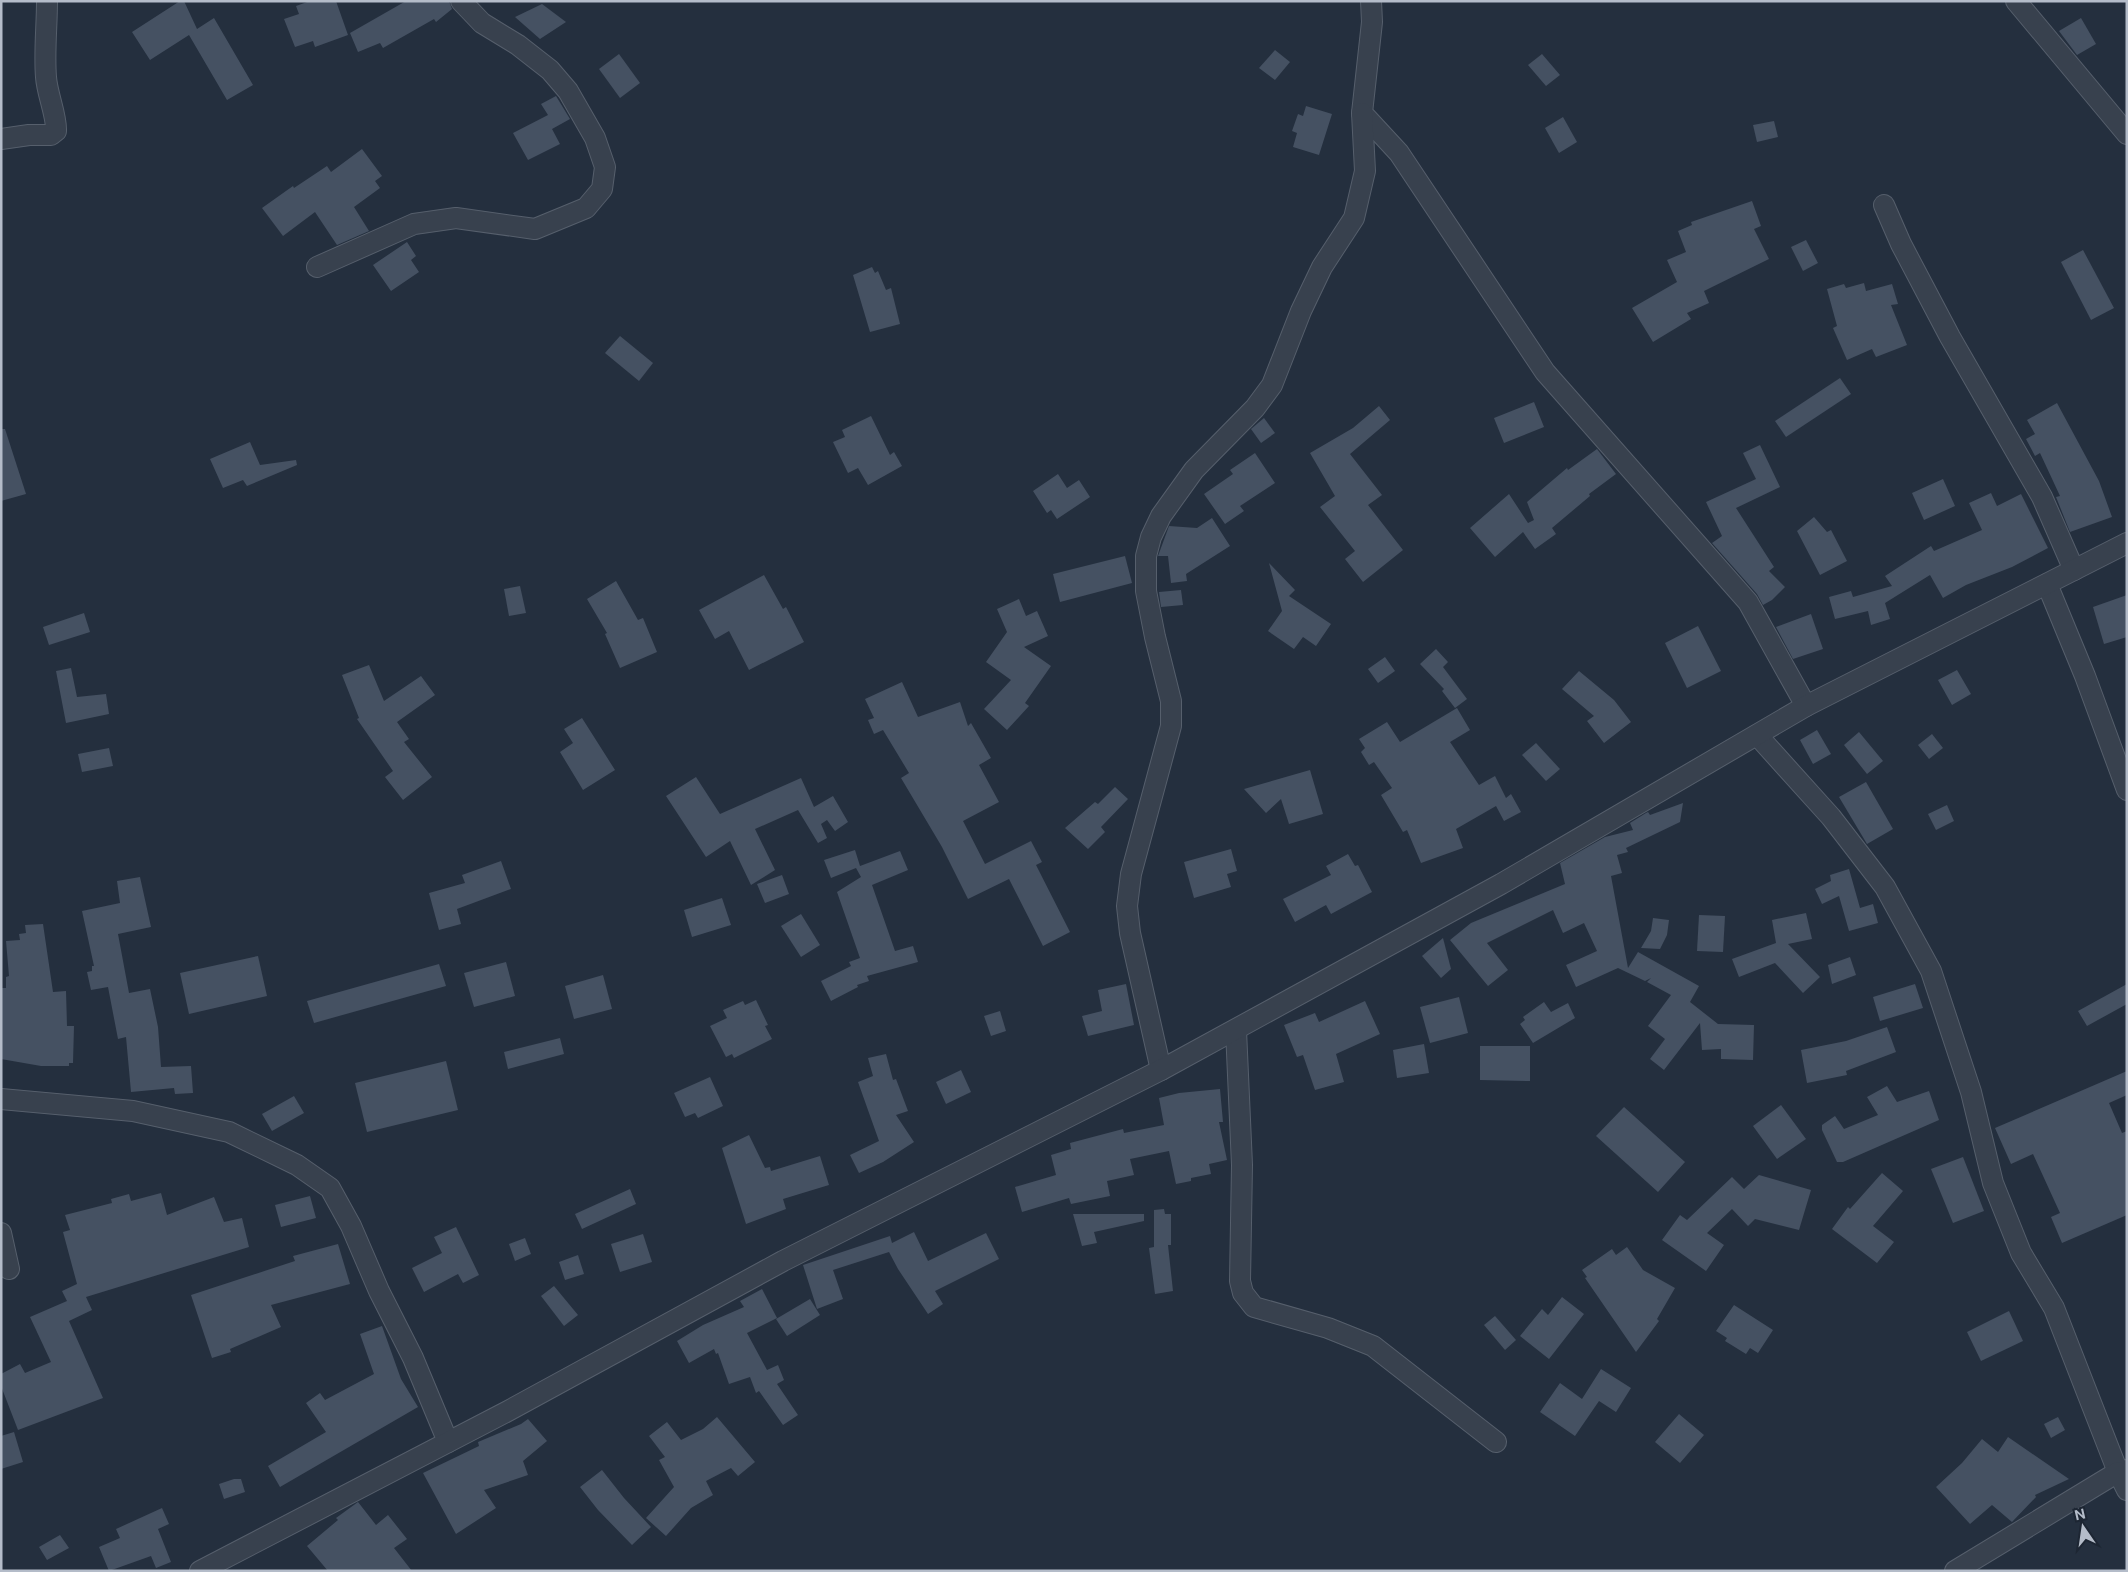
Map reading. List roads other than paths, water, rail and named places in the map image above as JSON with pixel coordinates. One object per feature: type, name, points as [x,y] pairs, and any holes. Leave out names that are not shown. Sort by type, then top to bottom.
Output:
[{"type":"street","points":[[1,139],[29,135],[51,135],[56,131],[56,123],[49,103],[46,76],[47,1]]},
{"type":"street","points":[[317,268],[414,224],[456,218],[535,229],[586,208],[602,189],[605,167],[595,138],[568,91],[550,70],[518,45],[482,23],[462,1]]},
{"type":"street","points":[[1161,1070],[1130,933],[1127,906],[1131,874],[1171,726],[1172,701],[1157,646],[1146,591],[1146,556],[1151,536],[1161,516],[1183,485],[1208,454],[1255,408],[1272,385],[1301,311],[1322,267],[1354,218],[1365,171],[1362,113],[1372,22],[1371,1]]},
{"type":"street","points":[[2016,1],[2127,134]]},
{"type":"street","points":[[1362,113],[1399,153],[1545,372],[1748,602],[1806,706]]},
{"type":"street","points":[[1884,205],[1901,244],[1950,337],[2042,497],[2074,570]]},
{"type":"street","points":[[200,1571],[448,1442],[783,1261],[1161,1070],[1236,1030],[1501,884],[1806,706],[2127,543]]},
{"type":"street","points":[[2047,584],[2085,676],[2127,790]]},
{"type":"street","points":[[1757,734],[1831,817],[1885,887],[1931,971],[1972,1092],[1992,1183],[2021,1253],[2054,1308],[2124,1477],[1955,1571]]},
{"type":"street","points":[[1236,1030],[1242,1165],[1240,1281],[1243,1293],[1254,1307],[1328,1328],[1374,1346],[1496,1442]]},
{"type":"street","points":[[1,1099],[133,1111],[229,1132],[297,1165],[330,1188],[351,1226],[379,1291],[413,1358],[448,1442]]},
{"type":"street","points":[[1,1233],[10,1269]]}]
